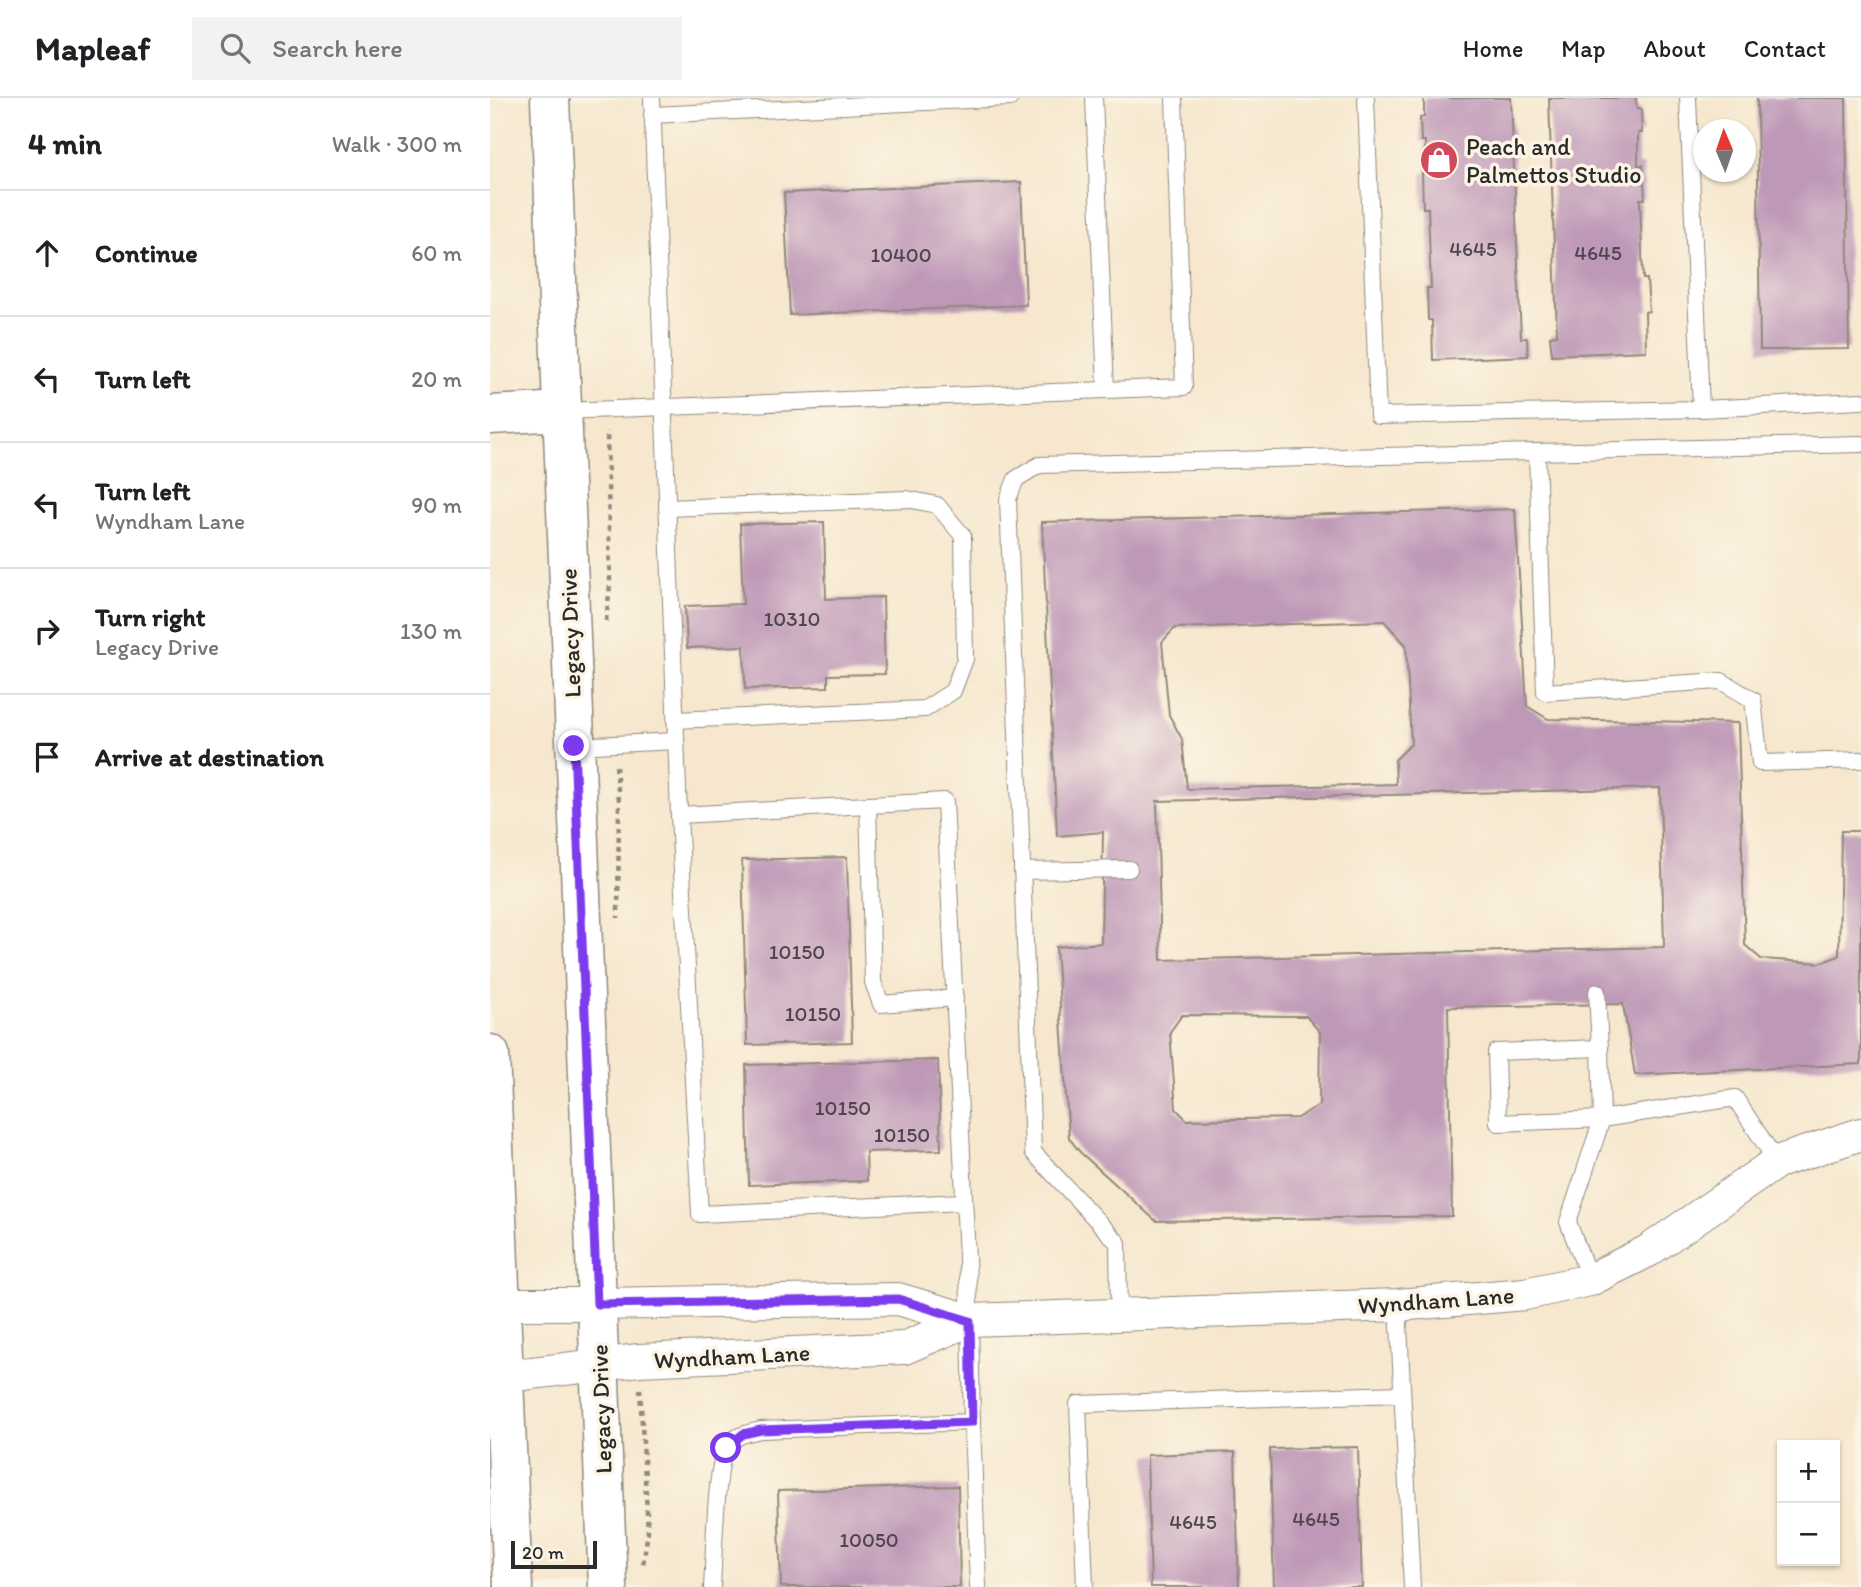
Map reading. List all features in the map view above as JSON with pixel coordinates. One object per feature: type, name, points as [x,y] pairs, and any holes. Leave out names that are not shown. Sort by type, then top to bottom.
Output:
[{"type":"main road","name":"Legacy Drive","points":[[550,98],[599,1364],[624,1581]]},
{"type":"main road","points":[[490,415],[563,411]]},
{"type":"main road","points":[[490,1054],[497,1378],[513,1587]]},
{"type":"street","name":"Wyndham Lane","points":[[495,1304],[898,1299],[970,1321],[1398,1305],[1525,1294],[1590,1280],[1648,1251],[1777,1162],[1861,1134]]},
{"type":"street","name":"Wyndham Lane","points":[[497,1378],[599,1364],[904,1348],[970,1321]]},
{"type":"lane","points":[[964,1202],[700,1214],[679,815],[652,106],[1010,98]]},
{"type":"lane","points":[[1094,98],[1106,390]]},
{"type":"lane","points":[[563,411],[1184,387],[1174,98]]},
{"type":"lane","points":[[1366,98],[1378,416],[1701,409],[1861,401]]},
{"type":"lane","points":[[1688,98],[1701,409]]},
{"type":"lane","points":[[1119,1315],[1118,1243],[1033,1153],[1008,499],[1016,479],[1039,465],[1861,444]]},
{"type":"lane","points":[[1537,452],[1545,692],[1721,681],[1753,700],[1760,763],[1861,760]]},
{"type":"lane","points":[[667,508],[906,499],[937,505],[963,536],[965,659],[953,691],[925,709],[675,720]]},
{"type":"lane","points":[[574,746],[676,741]]},
{"type":"lane","points":[[679,815],[945,801],[970,1321],[978,1587]]},
{"type":"lane","points":[[867,805],[873,982],[881,1004],[955,998]]},
{"type":"lane","points":[[1022,871],[1129,869]]},
{"type":"lane","points":[[1590,1280],[1568,1222],[1602,1119],[1597,992]]},
{"type":"lane","points":[[1600,1048],[1496,1052],[1498,1123],[1602,1119],[1735,1098],[1777,1162]]},
{"type":"lane","points":[[1398,1305],[1412,1587]]},
{"type":"lane","points":[[1085,1587],[1078,1404],[1402,1394]]},
{"type":"lane","points":[[712,1587],[720,1469],[726,1448],[733,1440],[743,1434],[761,1430],[972,1422]]},
{"type":"path","points":[[624,1581],[648,1531],[640,1401]]},
{"type":"building","points":[[1424,98],[1511,98],[1521,338],[1527,338],[1528,356],[1433,360],[1432,320],[1428,320],[1427,288],[1431,288],[1428,208],[1423,208],[1425,141],[1421,141],[1420,118],[1424,117]]},
{"type":"building","points":[[1549,98],[1636,98],[1637,109],[1641,109],[1642,133],[1638,133],[1638,165],[1643,165],[1645,199],[1640,199],[1643,279],[1647,279],[1649,311],[1645,312],[1646,351],[1552,355],[1550,336],[1557,335]]},
{"type":"building","points":[[1757,98],[1846,98],[1849,349],[1760,350]]},
{"type":"building","points":[[1021,182],[1026,305],[790,315],[784,193]]},
{"type":"building","points":[[1515,509],[1527,706],[1548,719],[1738,723],[1745,945],[1761,959],[1820,963],[1839,956],[1841,831],[1861,831],[1861,1064],[1635,1075],[1623,1004],[1448,1007],[1452,1216],[1156,1221],[1080,1152],[1069,1138],[1056,947],[1101,943],[1103,832],[1057,836],[1042,522]],"holes":[[[1384,621],[1406,645],[1411,744],[1395,760],[1396,784],[1187,789],[1182,739],[1169,715],[1162,642],[1175,628]],[[1660,788],[1664,947],[1161,960],[1157,801]],[[1182,1015],[1306,1016],[1320,1032],[1319,1105],[1297,1118],[1187,1120],[1176,1109],[1170,1032]]]},
{"type":"building","points":[[824,522],[826,599],[883,597],[885,674],[828,675],[828,687],[745,689],[744,646],[687,648],[685,606],[743,604],[740,524]]},
{"type":"building","points":[[847,857],[852,1042],[747,1045],[742,860]]},
{"type":"building","points":[[938,1060],[941,1150],[866,1152],[867,1181],[749,1185],[746,1065]]},
{"type":"building","points":[[1358,1447],[1362,1587],[1274,1587],[1270,1449]]},
{"type":"building","points":[[1235,1452],[1239,1587],[1151,1587],[1147,1455]]},
{"type":"building","points":[[958,1486],[960,1587],[781,1587],[778,1491]]},
{"type":"place","name":"Peach and Palmettos Studio","points":[[1439,160]]},
{"type":"route","points":[[574,746],[597,1304],[898,1299],[970,1321],[972,1422],[761,1430],[743,1434],[726,1448]]}]
